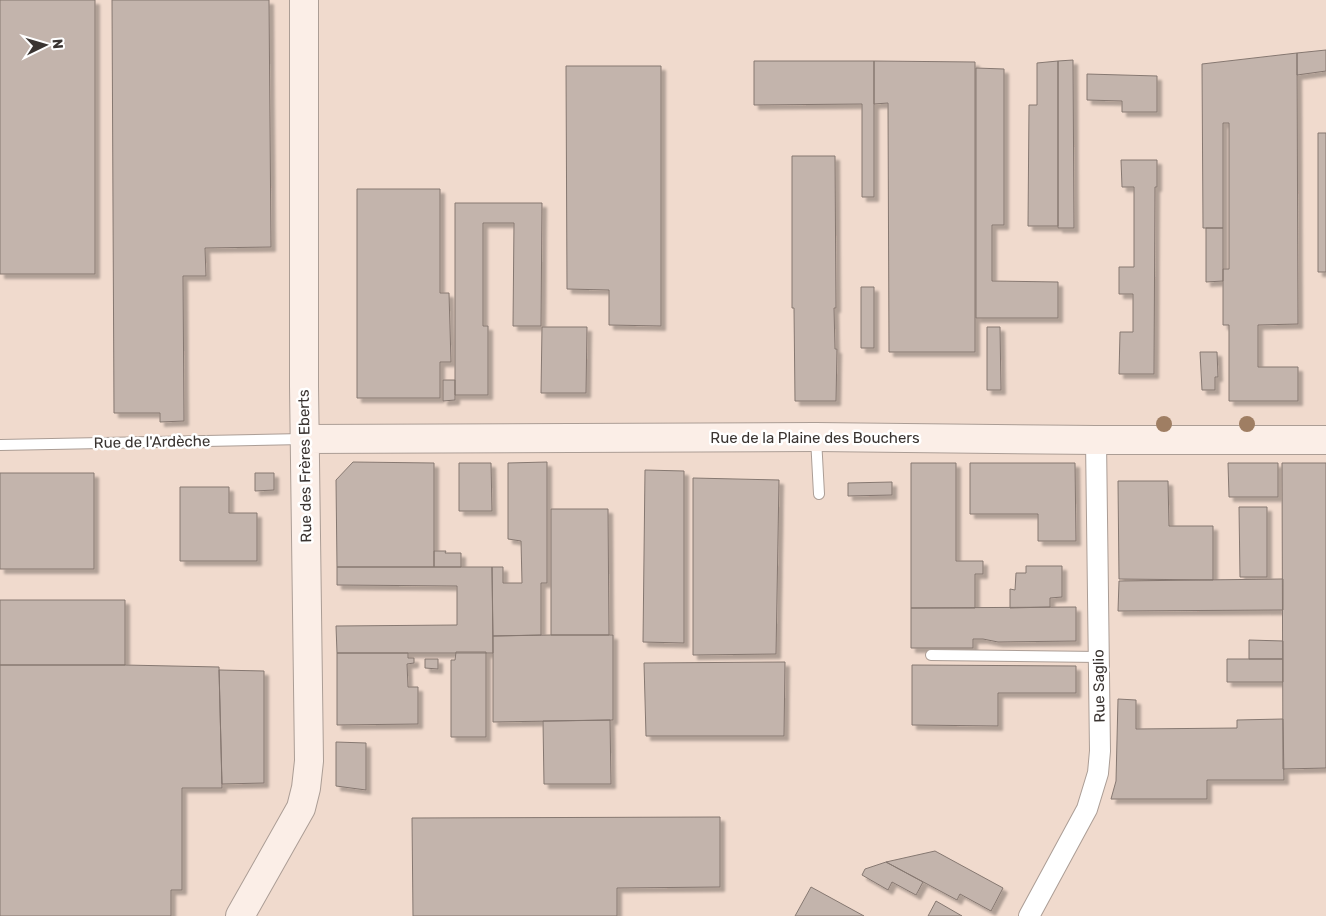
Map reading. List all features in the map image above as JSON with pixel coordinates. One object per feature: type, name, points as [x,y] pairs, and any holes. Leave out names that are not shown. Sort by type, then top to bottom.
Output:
[{"type":"street","name":"Rue des Frères Eberts","points":[[240,916],[300,808],[306,788],[309,762],[304,439],[304,0]]},
{"type":"street","name":"Rue de la Plaine des Bouchers","points":[[304,439],[816,437],[1326,440]]},
{"type":"street","name":"Rue Saglio","points":[[1029,916],[1087,809],[1095,788],[1098,773],[1100,752],[1096,440]]},
{"type":"lane","points":[[816,437],[818,494]]},
{"type":"lane","name":"Rue de l'Ardèche","points":[[0,445],[304,439]]},
{"type":"lane","points":[[931,655],[1098,657]]},
{"type":"shaded area","points":[[0,0],[1326,0],[1326,916],[0,916]]},
{"type":"building","points":[[0,0],[95,0],[95,274],[0,274]]},
{"type":"building","points":[[112,0],[269,0],[271,247],[205,248],[206,276],[183,276],[184,421],[160,422],[160,413],[114,413]]},
{"type":"building","points":[[1326,50],[1326,71],[1297,75],[1297,53]]},
{"type":"building","points":[[1297,53],[1298,324],[1258,325],[1258,367],[1298,367],[1298,401],[1229,401],[1229,325],[1223,325],[1223,269],[1229,269],[1229,123],[1223,123],[1223,228],[1203,228],[1202,64]]},
{"type":"building","points":[[1073,60],[1074,228],[1058,228],[1058,61]]},
{"type":"building","points":[[754,61],[874,61],[874,197],[862,197],[862,104],[754,105]]},
{"type":"building","points":[[874,61],[975,62],[975,352],[889,352],[888,103],[874,104]]},
{"type":"building","points":[[1058,61],[1058,226],[1028,226],[1029,105],[1037,105],[1037,63]]},
{"type":"building","points":[[566,66],[661,66],[661,326],[609,325],[609,290],[567,289]]},
{"type":"building","points":[[976,68],[1004,69],[1004,225],[992,225],[992,281],[1058,282],[1058,318],[976,318]]},
{"type":"building","points":[[1087,74],[1157,76],[1157,112],[1122,112],[1122,101],[1087,100]]},
{"type":"building","points":[[1318,133],[1326,133],[1326,272],[1318,272]]},
{"type":"building","points":[[792,156],[835,156],[836,308],[834,308],[835,349],[837,349],[836,401],[795,401],[794,308],[792,308]]},
{"type":"building","points":[[1121,160],[1157,160],[1157,187],[1155,187],[1154,374],[1119,374],[1120,332],[1133,332],[1133,294],[1119,294],[1119,267],[1134,267],[1134,187],[1122,187]]},
{"type":"building","points":[[357,189],[440,189],[440,293],[449,293],[451,362],[440,362],[440,398],[357,398]]},
{"type":"building","points":[[455,203],[542,203],[541,326],[513,326],[514,223],[483,223],[483,326],[488,326],[488,395],[455,395]]},
{"type":"building","points":[[1206,228],[1223,228],[1223,281],[1206,282]]},
{"type":"building","points":[[861,287],[874,287],[874,348],[861,348]]},
{"type":"building","points":[[542,327],[587,327],[586,393],[541,393]]},
{"type":"building","points":[[987,327],[1000,327],[1001,390],[987,390]]},
{"type":"building","points":[[1200,352],[1217,352],[1218,377],[1215,377],[1215,390],[1202,390]]},
{"type":"building","points":[[443,380],[455,380],[455,400],[443,401]]},
{"type":"building","points":[[353,462],[434,463],[434,567],[337,567],[336,480]]},
{"type":"building","points":[[547,462],[547,583],[541,583],[541,635],[493,636],[492,567],[503,567],[503,583],[522,583],[521,541],[508,539],[508,463]]},
{"type":"building","points":[[459,463],[491,463],[492,511],[459,511]]},
{"type":"building","points":[[911,463],[956,463],[956,561],[983,561],[983,574],[975,574],[975,608],[911,608]]},
{"type":"building","points":[[970,463],[1075,463],[1076,541],[1038,541],[1038,514],[970,514]]},
{"type":"building","points":[[1228,463],[1278,463],[1278,497],[1229,497]]},
{"type":"building","points":[[1282,463],[1326,463],[1326,768],[1283,769]]},
{"type":"building","points":[[645,470],[684,471],[684,643],[643,642]]},
{"type":"building","points":[[0,473],[94,473],[94,569],[0,569]]},
{"type":"building","points":[[255,473],[274,473],[274,490],[255,491]]},
{"type":"building","points":[[693,478],[779,480],[776,654],[693,655]]},
{"type":"building","points":[[1118,481],[1168,481],[1169,526],[1213,526],[1213,580],[1119,579]]},
{"type":"building","points":[[892,482],[892,495],[848,496],[848,483]]},
{"type":"building","points":[[180,487],[229,487],[229,513],[257,513],[257,561],[180,561]]},
{"type":"building","points":[[1239,507],[1267,507],[1267,577],[1240,577]]},
{"type":"building","points":[[551,509],[608,509],[609,635],[551,635]]},
{"type":"building","points":[[434,551],[461,553],[461,567],[434,567]]},
{"type":"building","points":[[1026,566],[1062,566],[1062,597],[1050,598],[1050,607],[1010,608],[1010,589],[1015,590],[1016,573],[1026,573]]},
{"type":"building","points":[[337,567],[492,567],[493,653],[337,653],[336,626],[457,625],[457,586],[337,585]]},
{"type":"building","points":[[1283,579],[1283,610],[1118,611],[1119,581]]},
{"type":"building","points":[[0,600],[125,600],[125,665],[0,665]]},
{"type":"building","points":[[1076,607],[1076,641],[998,642],[973,639],[973,648],[911,648],[911,608]]},
{"type":"building","points":[[613,635],[613,720],[493,722],[493,636]]},
{"type":"building","points":[[1249,640],[1283,641],[1283,659],[1249,659]]},
{"type":"building","points":[[456,652],[486,652],[486,737],[451,737],[451,660],[455,660]]},
{"type":"building","points":[[337,653],[408,653],[408,658],[414,658],[414,663],[407,664],[408,687],[418,687],[418,724],[337,725]]},
{"type":"building","points":[[425,659],[438,659],[438,669],[425,668]]},
{"type":"building","points":[[1227,659],[1283,659],[1283,682],[1227,682]]},
{"type":"building","points":[[785,662],[784,736],[646,736],[644,663]]},
{"type":"building","points":[[0,665],[219,667],[222,788],[182,788],[182,890],[171,890],[171,916],[0,916]]},
{"type":"building","points":[[912,665],[1076,666],[1076,693],[998,693],[998,726],[912,725]]},
{"type":"building","points":[[219,670],[264,671],[264,783],[222,784]]},
{"type":"building","points":[[1118,699],[1136,700],[1136,729],[1237,728],[1237,720],[1283,719],[1284,780],[1207,780],[1207,799],[1111,799],[1116,781]]},
{"type":"building","points":[[610,720],[611,784],[544,784],[543,721]]},
{"type":"building","points":[[336,742],[366,743],[366,790],[336,786]]},
{"type":"building","points":[[720,817],[720,887],[617,888],[617,916],[413,916],[412,818]]},
{"type":"building","points":[[935,851],[1003,888],[991,911],[960,894],[957,900],[886,862]]},
{"type":"building","points":[[886,862],[923,882],[916,895],[892,882],[888,890],[862,875],[865,869]]},
{"type":"building","points":[[811,887],[864,916],[795,916]]},
{"type":"building","points":[[936,901],[962,916],[928,916]]}]
